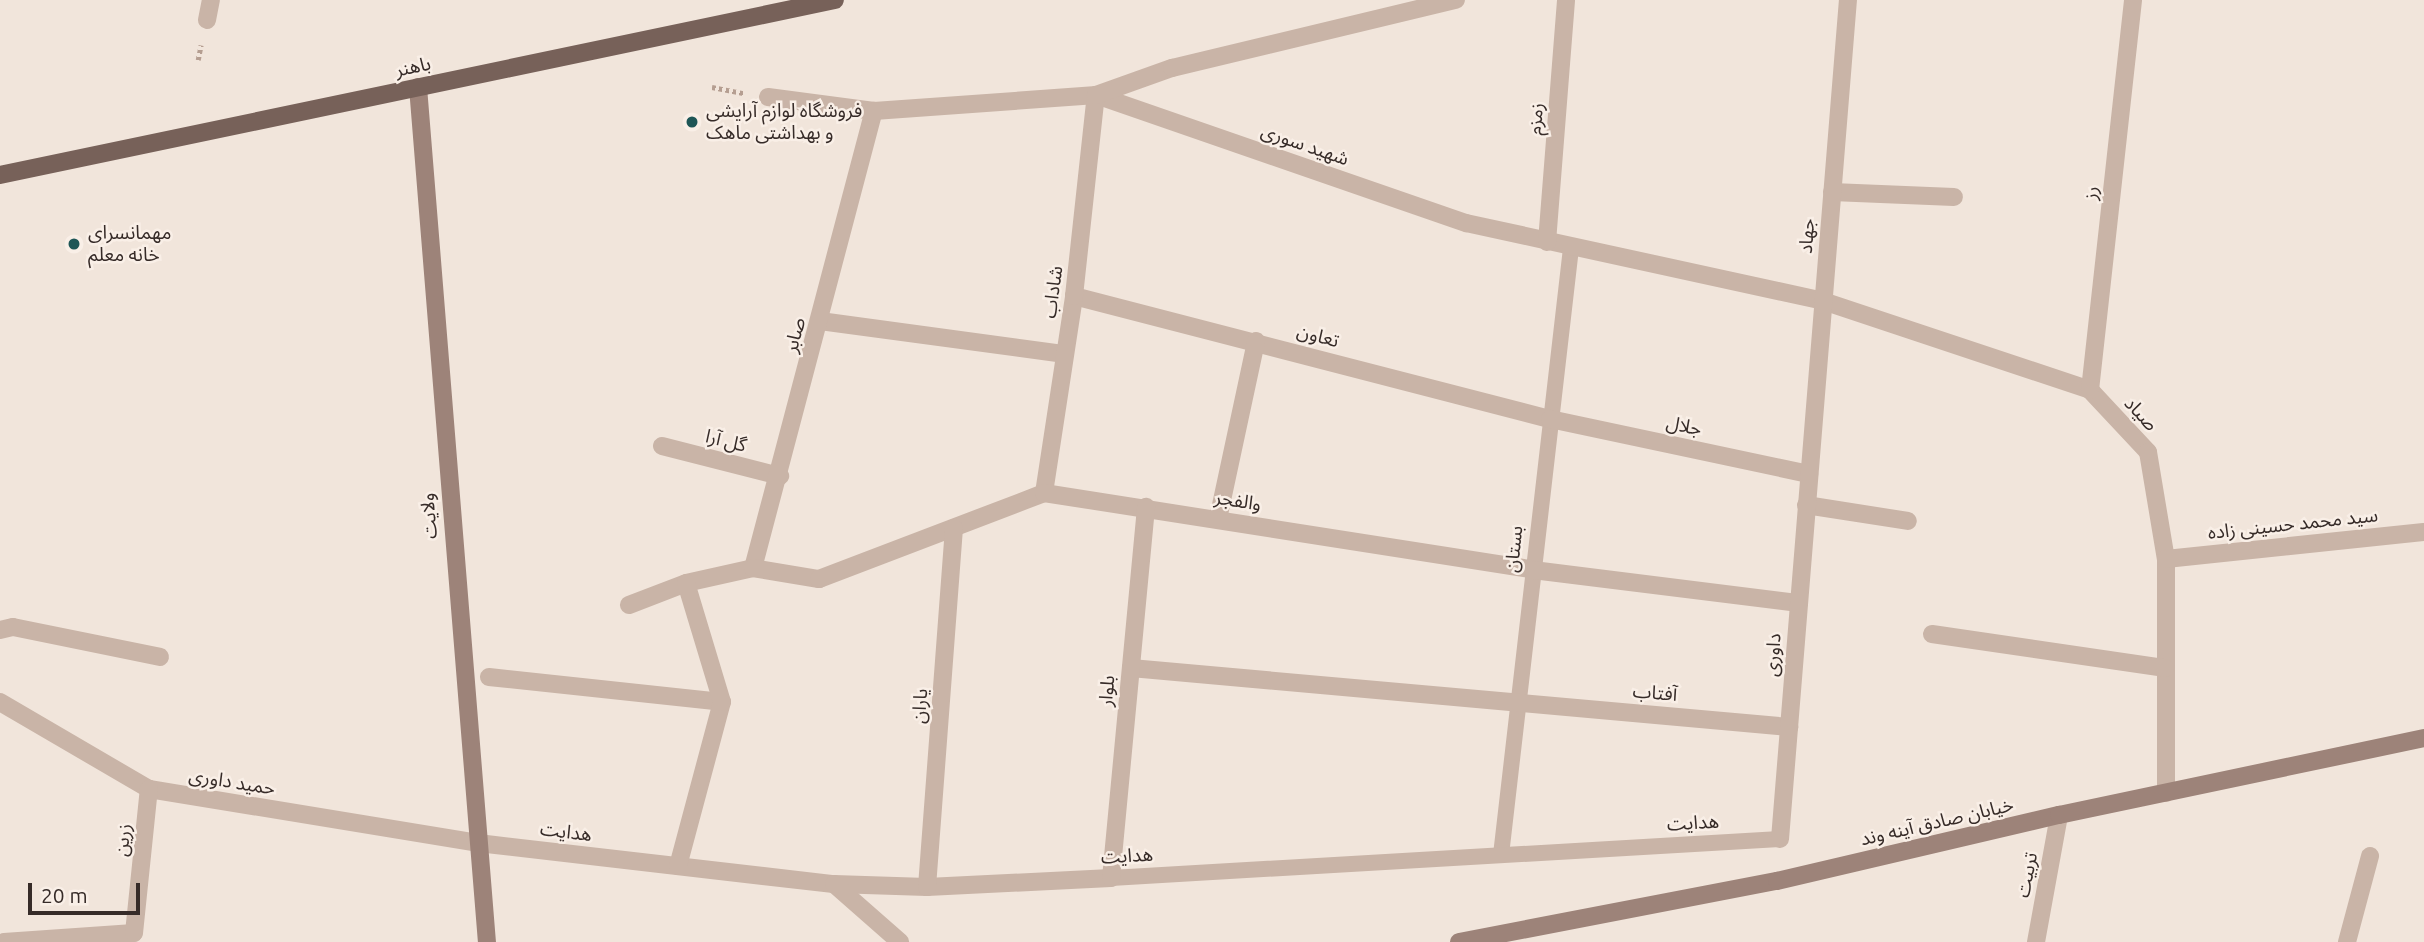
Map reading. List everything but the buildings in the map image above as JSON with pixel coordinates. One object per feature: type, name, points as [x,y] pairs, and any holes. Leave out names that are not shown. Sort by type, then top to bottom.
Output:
[{"type":"main road","name":"باهنر","points":[[0,175],[790,5],[835,0]]},
{"type":"main road","name":"ولایت","points":[[418,87],[487,942]]},
{"type":"main road","name":"خیابان صادق آینه وند","points":[[1459,942],[1777,881],[2059,815],[2424,738]]},
{"type":"street","points":[[206,20],[211,0]]},
{"type":"street","points":[[1096,95],[1172,68],[1456,0]]},
{"type":"street","name":"زمزم","points":[[1547,242],[1566,0]]},
{"type":"street","name":"جهاد","points":[[1809,474],[1848,0]]},
{"type":"street","name":"رز","points":[[2090,390],[2133,0]]},
{"type":"street","name":"شهید سوری","points":[[768,97],[874,111],[1096,95],[1466,223],[1823,301]]},
{"type":"street","name":"شاداب","points":[[1044,493],[1074,296],[1096,95]]},
{"type":"street","name":"صابر","points":[[753,568],[780,476],[874,111]]},
{"type":"street","points":[[1832,192],[1954,197]]},
{"type":"street","name":"تعاون","points":[[1074,296],[1550,419]]},
{"type":"street","name":"صیاد","points":[[1823,301],[2090,390],[2148,452],[2166,559],[2166,793]]},
{"type":"street","points":[[820,321],[1065,354]]},
{"type":"street","points":[[1218,519],[1256,341]]},
{"type":"street","name":"جلال","points":[[1550,419],[1809,474]]},
{"type":"street","name":"گل آرا","points":[[662,446],[780,476]]},
{"type":"street","name":"داوری","points":[[1780,839],[1809,474]]},
{"type":"street","name":"والفجر","points":[[629,605],[686,583],[753,568],[820,579],[1044,493],[1533,570],[1799,603]]},
{"type":"street","points":[[1806,505],[1908,520]]},
{"type":"street","name":"بلوار","points":[[1111,878],[1146,508]]},
{"type":"street","name":"یاران","points":[[927,887],[954,528]]},
{"type":"street","name":"سید محمد حسینی زاده","points":[[2166,559],[2424,532]]},
{"type":"street","points":[[678,866],[722,702],[686,583]]},
{"type":"street","points":[[0,629],[13,627],[160,657]]},
{"type":"street","points":[[1933,634],[2166,668]]},
{"type":"street","name":"آفتاب","points":[[1131,668],[1789,727]]},
{"type":"street","points":[[489,677],[722,702]]},
{"type":"street","name":"حمید داوری","points":[[0,702],[149,789],[478,843]]},
{"type":"street","name":"زرین","points":[[4,942],[134,933],[149,789]]},
{"type":"street","name":"تربیت","points":[[2036,942],[2059,815]]},
{"type":"street","name":"هدایت","points":[[478,843],[834,884],[927,887],[1111,878]]},
{"type":"street","points":[[2347,942],[2370,856]]},
{"type":"street","points":[[834,884],[900,942]]},
{"type":"lane","name":"بستان","points":[[1501,855],[1571,248]]},
{"type":"lane","name":"هدایت","points":[[1111,878],[1780,839]]},
{"type":"place","name":"فروشگاه لوازم آرایشی و بهداشتی ماهک","points":[[692,122]]},
{"type":"place","name":"مهمانسرای خانه معلم","points":[[74,244]]}]
